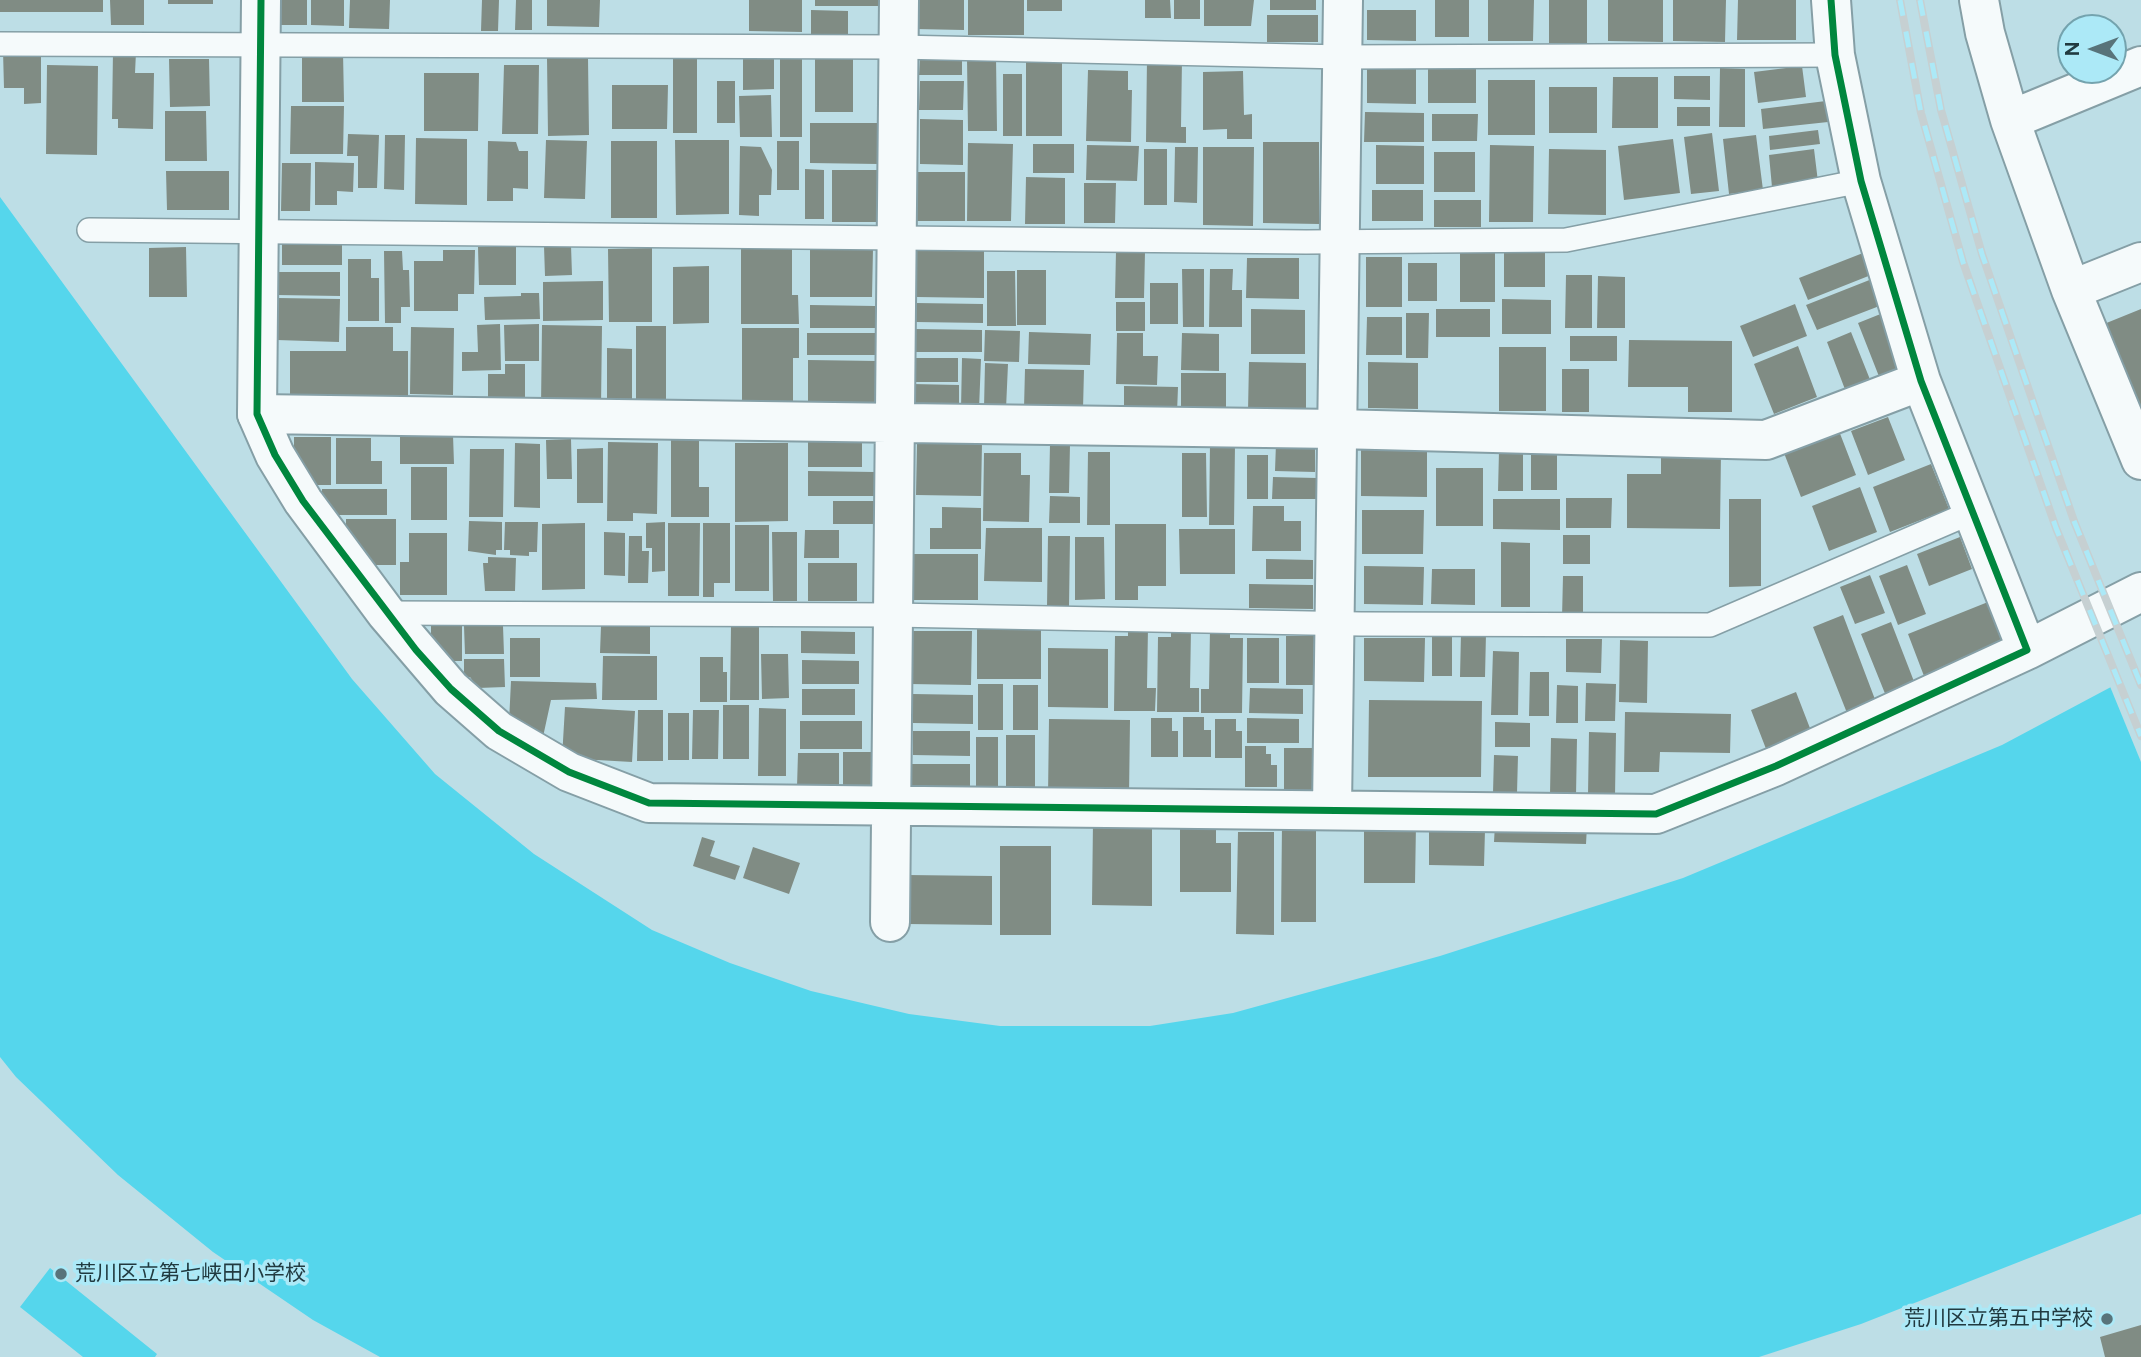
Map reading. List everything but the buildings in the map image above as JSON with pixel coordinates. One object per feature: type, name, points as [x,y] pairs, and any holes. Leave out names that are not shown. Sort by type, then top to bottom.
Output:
[{"type":"street","points":[[261,0],[257,414],[275,455],[303,501],[386,613],[451,689],[499,731],[569,772],[649,803],[890,808],[1332,808],[1656,814],[1776,766],[2027,650],[2141,592]]},
{"type":"street","points":[[890,922],[899,0]]},
{"type":"street","points":[[1332,808],[1343,0]]},
{"type":"street","points":[[1832,0],[1835,55],[1861,181],[1921,381],[1970,513],[2027,650]]},
{"type":"street","points":[[1979,0],[1984,33],[2010,120],[2071,290],[2141,460]]},
{"type":"street","points":[[2010,120],[2141,66]]},
{"type":"street","points":[[2071,290],[2141,262]]},
{"type":"street","points":[[257,414],[1337,429],[1766,440],[1921,381]]},
{"type":"lane","points":[[0,44],[899,47],[1342,57],[1835,55]]},
{"type":"lane","points":[[89,230],[259,229],[1340,242],[1566,240],[1861,181]]},
{"type":"lane","points":[[386,613],[893,615],[1335,623],[1710,625],[1970,513]]},
{"type":"water","points":[[0,197],[352,679],[435,774],[534,854],[652,930],[730,963],[811,991],[909,1014],[1000,1026],[1150,1026],[1233,1013],[1440,956],[1683,878],[2002,745],[2141,671],[2141,1214],[1861,1324],[1759,1357],[380,1357],[313,1320],[213,1252],[118,1175],[16,1077],[0,1057]]},
{"type":"water","points":[[50,1268],[157,1354],[155,1357],[83,1357],[20,1307]]},
{"type":"pier","points":[[2141,668],[2141,762],[2109,684]]},
{"type":"railway","points":[[1900,0],[1921,113],[1963,262],[2056,528],[2141,736]]},
{"type":"railway","points":[[1920,0],[1941,110],[1982,254],[2074,521],[2141,685]]},
{"type":"cycle path","points":[[261,0],[257,414],[275,455],[303,501],[416,650],[451,689],[499,731],[569,772],[649,803],[1656,814],[1776,766],[2027,650],[1921,381],[1861,181],[1835,55],[1831,0]]},
{"type":"place","name":"荒川区立第七峡田小学校","points":[[61,1274]]},
{"type":"place","name":"荒川区立第五中学校","points":[[2107,1319]]}]
